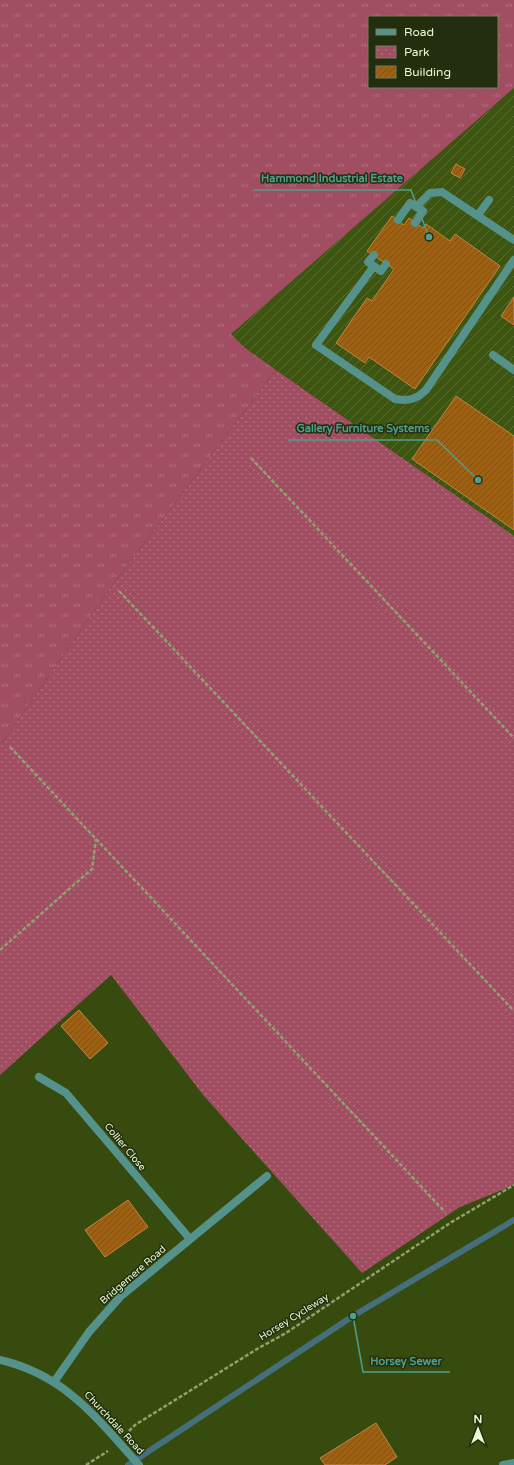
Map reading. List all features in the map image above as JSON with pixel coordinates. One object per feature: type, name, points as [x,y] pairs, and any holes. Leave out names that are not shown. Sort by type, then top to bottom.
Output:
[{"type":"street","points":[[416,207],[430,193],[442,192],[514,240]]},
{"type":"street","points":[[478,216],[489,200]]},
{"type":"street","points":[[398,220],[410,203],[423,211],[415,223]]},
{"type":"street","points":[[374,255],[368,262],[381,271],[386,264]]},
{"type":"street","points":[[374,266],[316,345],[395,399],[404,400],[414,399],[426,390],[514,260]]},
{"type":"street","points":[[493,355],[514,370]]},
{"type":"street","name":"Collier Close","points":[[38,1077],[66,1093],[190,1239]]},
{"type":"street","name":"Bridgemere Road","points":[[54,1382],[104,1314],[120,1297],[267,1176]]},
{"type":"street","points":[[0,1360],[35,1371],[54,1382]]},
{"type":"street","name":"Churchdale Road","points":[[54,1382],[77,1398],[139,1465]]},
{"type":"street","points":[[503,1465],[514,1463]]},
{"type":"path","points":[[251,458],[514,738]]},
{"type":"path","points":[[119,590],[514,1011]]},
{"type":"path","points":[[10,747],[445,1212]]},
{"type":"path","points":[[0,950],[92,869],[96,839]]},
{"type":"path","name":"Horsey Cycleway","points":[[86,1465],[108,1451],[135,1425],[257,1349],[286,1333],[450,1223],[514,1185]]},
{"type":"shaded area","points":[[514,89],[514,536],[244,347],[230,334]]},
{"type":"green space","points":[[0,0],[514,0],[514,88],[231,334],[244,347],[276,370],[114,583],[0,746]]},
{"type":"green space","points":[[276,370],[514,536],[514,1185],[460,1207],[362,1273],[204,1096],[111,975],[0,1075],[0,746],[114,583]]},
{"type":"building","points":[[456,164],[465,169],[460,178],[451,173]]},
{"type":"building","points":[[392,216],[404,225],[409,218],[423,228],[426,224],[450,241],[455,234],[500,266],[415,389],[369,357],[365,363],[336,343],[367,298],[372,301],[394,269],[367,251]]},
{"type":"building","points":[[514,297],[514,325],[501,316]]},
{"type":"building","points":[[456,396],[514,436],[514,530],[412,459]]},
{"type":"building","points":[[79,1010],[108,1043],[90,1059],[61,1026]]},
{"type":"building","points":[[128,1200],[148,1227],[105,1257],[85,1230]]},
{"type":"building","points":[[376,1423],[397,1457],[385,1465],[325,1465],[320,1458]]},
{"type":"waterway","points":[[128,1465],[353,1316],[514,1220]]},
{"type":"place","name":"Hammond Industrial Estate","points":[[429,237]]},
{"type":"place","name":"Gallery Furniture Systems","points":[[478,480]]},
{"type":"place","name":"Horsey Sewer","points":[[353,1316]]}]
